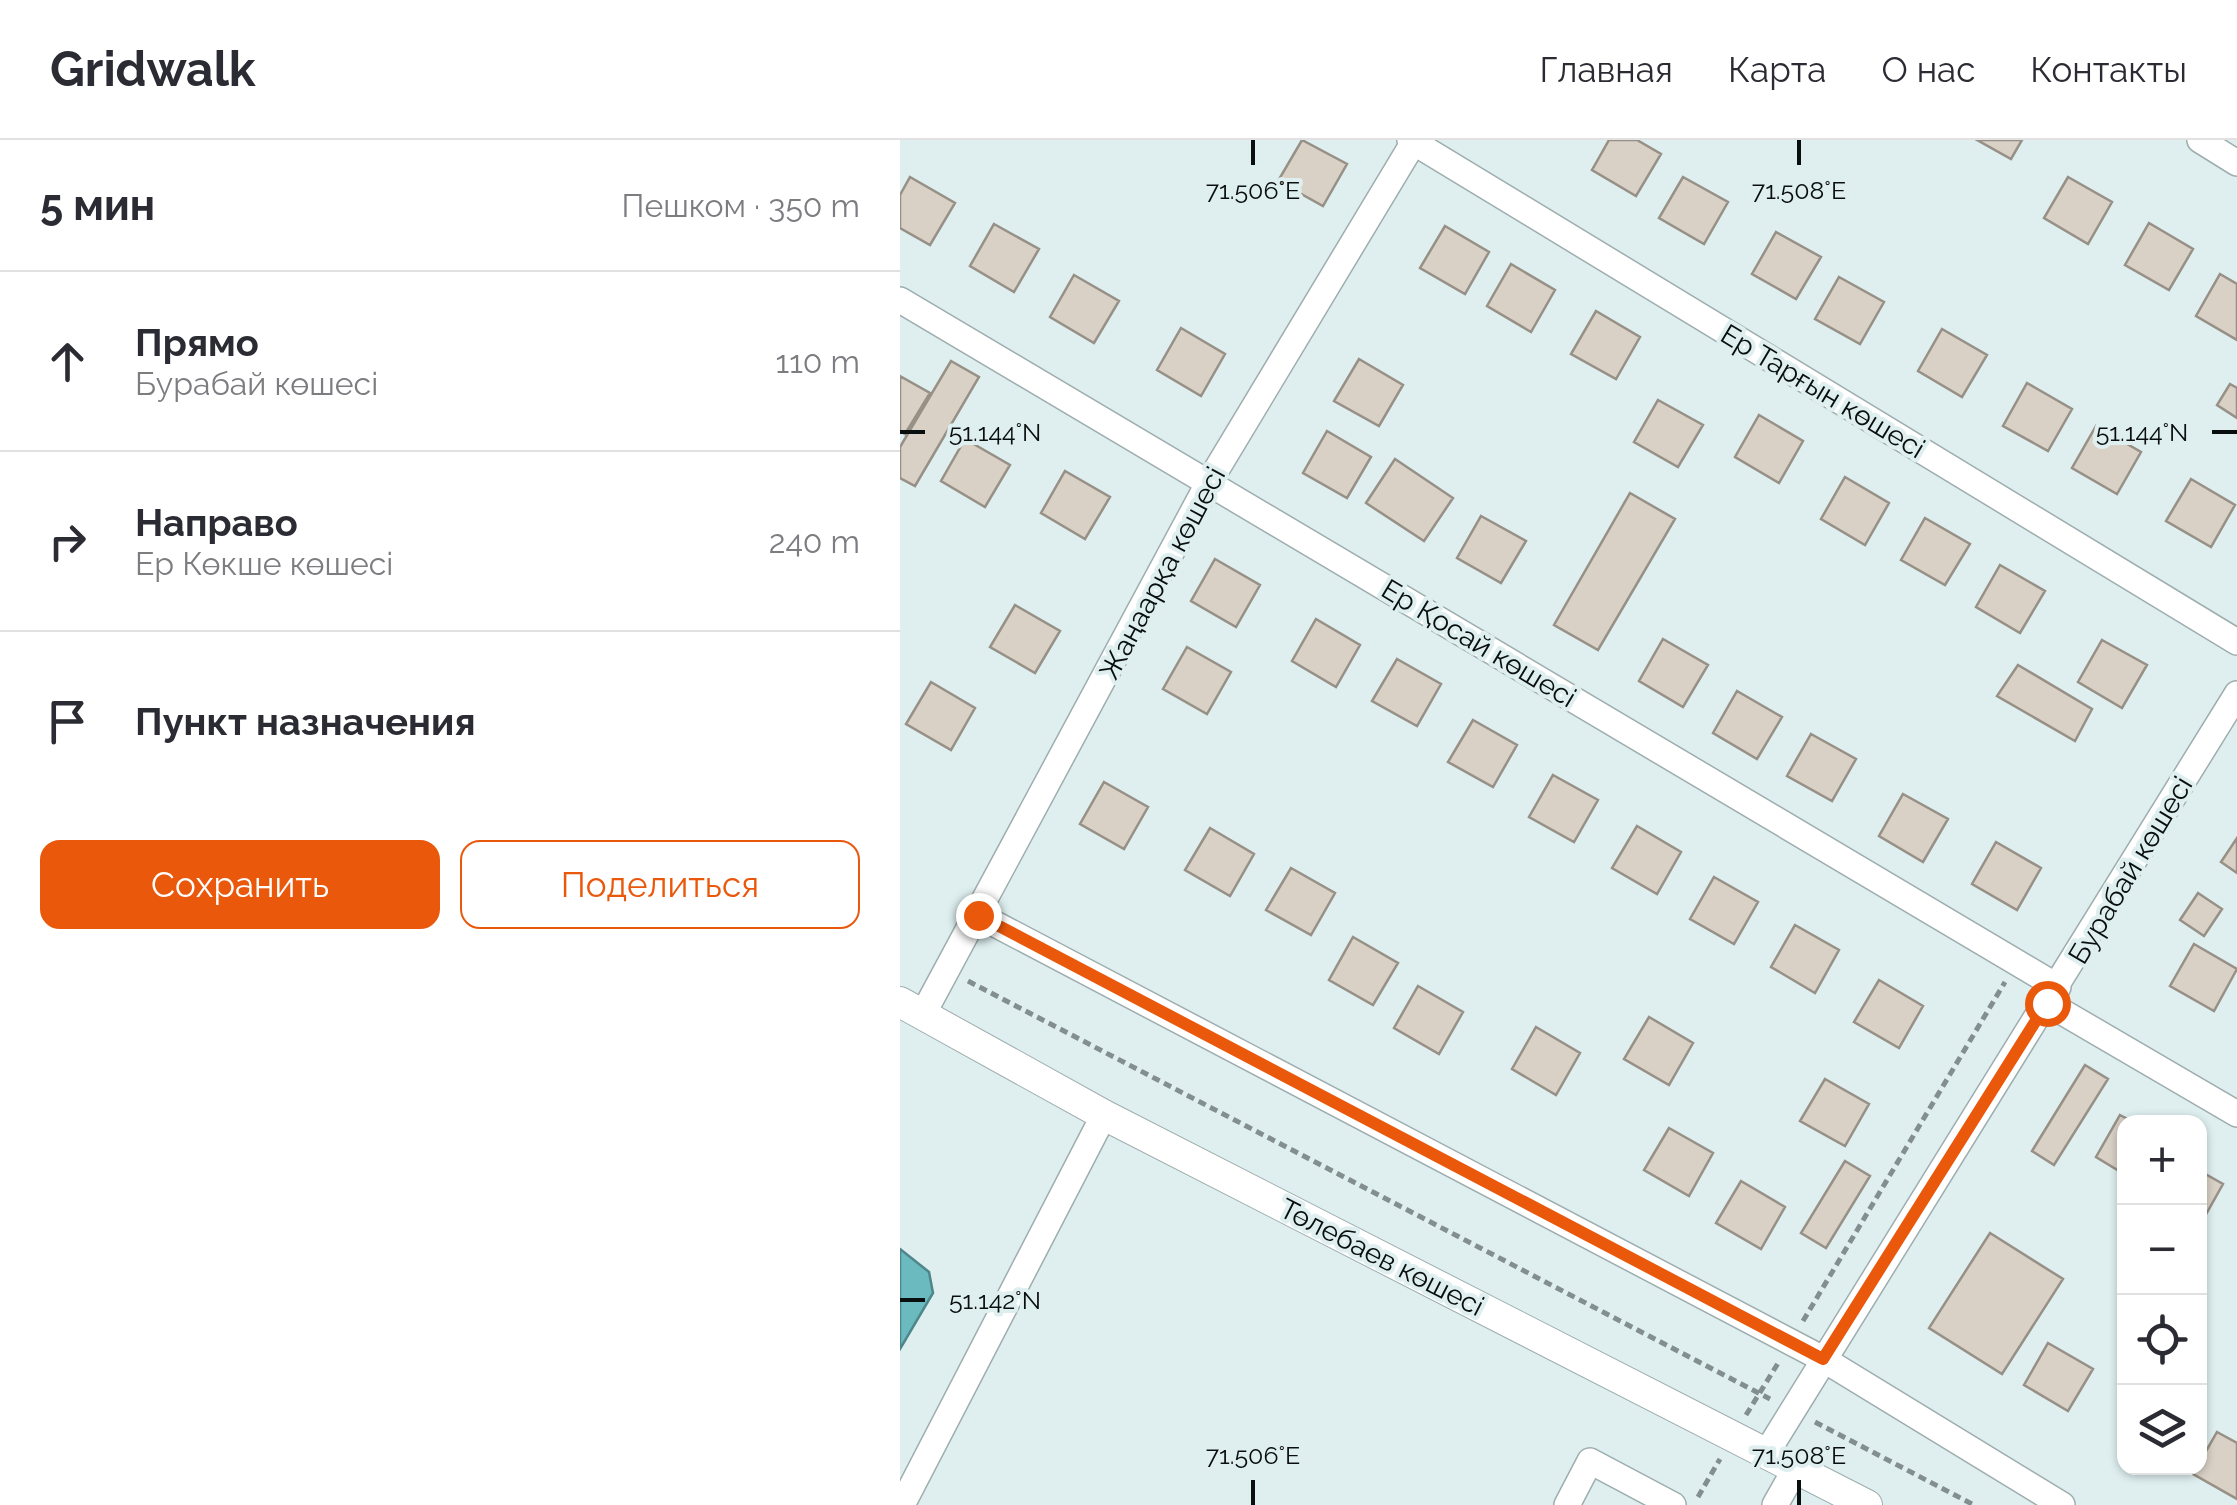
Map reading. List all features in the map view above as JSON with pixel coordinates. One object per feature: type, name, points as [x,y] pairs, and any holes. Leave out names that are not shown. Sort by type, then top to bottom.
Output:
[{"type":"street","points":[[2200,140],[2237,162]]},
{"type":"street","name":"Жаңаарқа көшесі","points":[[912,1008],[947,971],[1209,482],[1413,141]]},
{"type":"street","name":"Ер Тарғын көшесі","points":[[1413,141],[2237,642]]},
{"type":"street","name":"Ер Қосай көшесі","points":[[900,300],[2016,962],[2052,995],[2237,1114]]},
{"type":"street","name":"Бурабай көшесі","points":[[1767,1452],[2237,694]]},
{"type":"street","points":[[978,915],[1823,1359],[2062,1505]]},
{"type":"street","name":"Төлебаев көшесі","points":[[912,1008],[1104,1115],[1867,1505]]},
{"type":"street","points":[[902,1505],[1104,1115]]},
{"type":"street","points":[[1566,1505],[1590,1462],[1673,1505]]},
{"type":"street","points":[[1775,1505],[1796,1468]]},
{"type":"path","points":[[1692,1505],[2016,962]]},
{"type":"path","points":[[947,971],[1974,1505]]},
{"type":"water","points":[[900,1249],[929,1272],[933,1293],[900,1349]]},
{"type":"building","points":[[1302,140],[1347,164],[1323,206],[1278,181]]},
{"type":"building","points":[[1609,140],[1637,140],[1661,154],[1636,196],[1592,170]]},
{"type":"building","points":[[1977,140],[2022,140],[2011,159]]},
{"type":"building","points":[[910,177],[955,203],[930,245],[900,228],[900,195]]},
{"type":"building","points":[[1683,177],[1728,202],[1704,244],[1659,218]]},
{"type":"building","points":[[2068,177],[2112,202],[2088,244],[2044,218]]},
{"type":"building","points":[[2149,223],[2193,249],[2169,290],[2125,265]]},
{"type":"building","points":[[994,224],[1039,249],[1014,292],[970,266]]},
{"type":"building","points":[[1445,226],[1489,252],[1465,294],[1420,268]]},
{"type":"building","points":[[1776,232],[1821,257],[1796,299],[1752,274]]},
{"type":"building","points":[[1511,264],[1555,290],[1531,332],[1487,306]]},
{"type":"building","points":[[2220,274],[2237,284],[2237,340],[2196,316]]},
{"type":"building","points":[[1074,275],[1119,301],[1094,343],[1050,317]]},
{"type":"building","points":[[1839,277],[1884,302],[1860,344],[1815,319]]},
{"type":"building","points":[[1596,311],[1640,337],[1616,379],[1571,354]]},
{"type":"building","points":[[1181,328],[1225,354],[1201,396],[1157,370]]},
{"type":"building","points":[[1942,329],[1987,355],[1962,397],[1918,371]]},
{"type":"building","points":[[1359,359],[1403,385],[1379,426],[1334,401]]},
{"type":"building","points":[[951,361],[979,377],[915,486],[900,478],[900,447]]},
{"type":"building","points":[[900,376],[930,393],[905,434],[900,431]]},
{"type":"building","points":[[2027,383],[2072,409],[2048,451],[2003,426]]},
{"type":"building","points":[[2230,384],[2237,388],[2237,418],[2217,405]]},
{"type":"building","points":[[1658,400],[1703,425],[1678,467],[1634,442]]},
{"type":"building","points":[[1759,415],[1803,441],[1779,483],[1735,457]]},
{"type":"building","points":[[2096,426],[2141,452],[2117,494],[2072,468]]},
{"type":"building","points":[[1327,431],[1371,457],[1347,498],[1303,473]]},
{"type":"building","points":[[965,439],[1010,465],[985,507],[941,481]]},
{"type":"building","points":[[1395,459],[1453,498],[1424,541],[1366,503]]},
{"type":"building","points":[[1065,471],[1110,497],[1085,539],[1041,513]]},
{"type":"building","points":[[1845,477],[1889,503],[1865,545],[1821,519]]},
{"type":"building","points":[[2191,479],[2235,505],[2211,547],[2166,521]]},
{"type":"building","points":[[1630,493],[1675,519],[1598,650],[1554,625]]},
{"type":"building","points":[[1481,516],[1526,541],[1501,583],[1457,558]]},
{"type":"building","points":[[1925,518],[1970,544],[1945,585],[1901,560]]},
{"type":"building","points":[[1215,559],[1260,585],[1236,627],[1191,601]]},
{"type":"building","points":[[2000,565],[2045,591],[2020,633],[1976,607]]},
{"type":"building","points":[[1015,605],[1060,631],[1035,673],[990,647]]},
{"type":"building","points":[[1316,619],[1360,645],[1336,687],[1292,661]]},
{"type":"building","points":[[1663,639],[1708,665],[1683,707],[1639,681]]},
{"type":"building","points":[[2102,640],[2147,665],[2122,708],[2078,682]]},
{"type":"building","points":[[1187,647],[1231,672],[1207,714],[1163,689]]},
{"type":"building","points":[[1397,659],[1441,684],[1417,726],[1372,701]]},
{"type":"building","points":[[2018,665],[2092,709],[2075,741],[1997,696]]},
{"type":"building","points":[[931,682],[975,708],[951,750],[906,724]]},
{"type":"building","points":[[1737,691],[1782,717],[1757,759],[1713,733]]},
{"type":"building","points":[[1473,720],[1517,745],[1493,787],[1448,762]]},
{"type":"building","points":[[1811,734],[1856,759],[1832,801],[1787,776]]},
{"type":"building","points":[[1553,775],[1598,800],[1574,842],[1529,817]]},
{"type":"building","points":[[1104,782],[1148,807],[1124,849],[1080,824]]},
{"type":"building","points":[[1903,794],[1948,819],[1923,862],[1879,836]]},
{"type":"building","points":[[1637,826],[1681,852],[1657,894],[1612,868]]},
{"type":"building","points":[[1210,828],[1254,854],[1230,896],[1185,870]]},
{"type":"building","points":[[2237,838],[2237,873],[2221,862]]},
{"type":"building","points":[[1996,842],[2041,868],[2017,910],[1972,884]]},
{"type":"building","points":[[1291,868],[1335,893],[1311,935],[1266,910]]},
{"type":"building","points":[[1714,877],[1758,902],[1734,944],[1690,919]]},
{"type":"building","points":[[2198,893],[2222,909],[2204,936],[2180,920]]},
{"type":"building","points":[[1795,925],[1839,950],[1815,993],[1771,967]]},
{"type":"building","points":[[1353,937],[1398,963],[1373,1005],[1329,980]]},
{"type":"building","points":[[2194,944],[2237,969],[2214,1011],[2170,986]]},
{"type":"building","points":[[1879,980],[1923,1006],[1899,1048],[1854,1022]]},
{"type":"building","points":[[1418,986],[1463,1012],[1439,1054],[1394,1028]]},
{"type":"building","points":[[1649,1017],[1693,1043],[1669,1085],[1624,1059]]},
{"type":"building","points":[[1536,1027],[1580,1053],[1556,1095],[1512,1069]]},
{"type":"building","points":[[2085,1065],[2108,1079],[2054,1165],[2032,1151]]},
{"type":"building","points":[[1825,1079],[1869,1104],[1845,1146],[1800,1121]]},
{"type":"building","points":[[2117,1120],[2117,1170],[2096,1157]]},
{"type":"building","points":[[1669,1128],[1713,1153],[1689,1196],[1644,1170]]},
{"type":"building","points":[[1845,1161],[1870,1176],[1826,1248],[1801,1233]]},
{"type":"building","points":[[2207,1175],[2223,1184],[2207,1213]]},
{"type":"building","points":[[1741,1181],[1785,1207],[1761,1249],[1716,1223]]},
{"type":"building","points":[[1990,1233],[2063,1279],[2002,1374],[1929,1328]]},
{"type":"building","points":[[2048,1343],[2093,1369],[2068,1411],[2024,1385]]},
{"type":"building","points":[[2217,1432],[2237,1443],[2237,1499],[2195,1475],[2207,1475],[2207,1450]]},
{"type":"route","points":[[978,915],[1823,1359],[2047,1003]]}]
